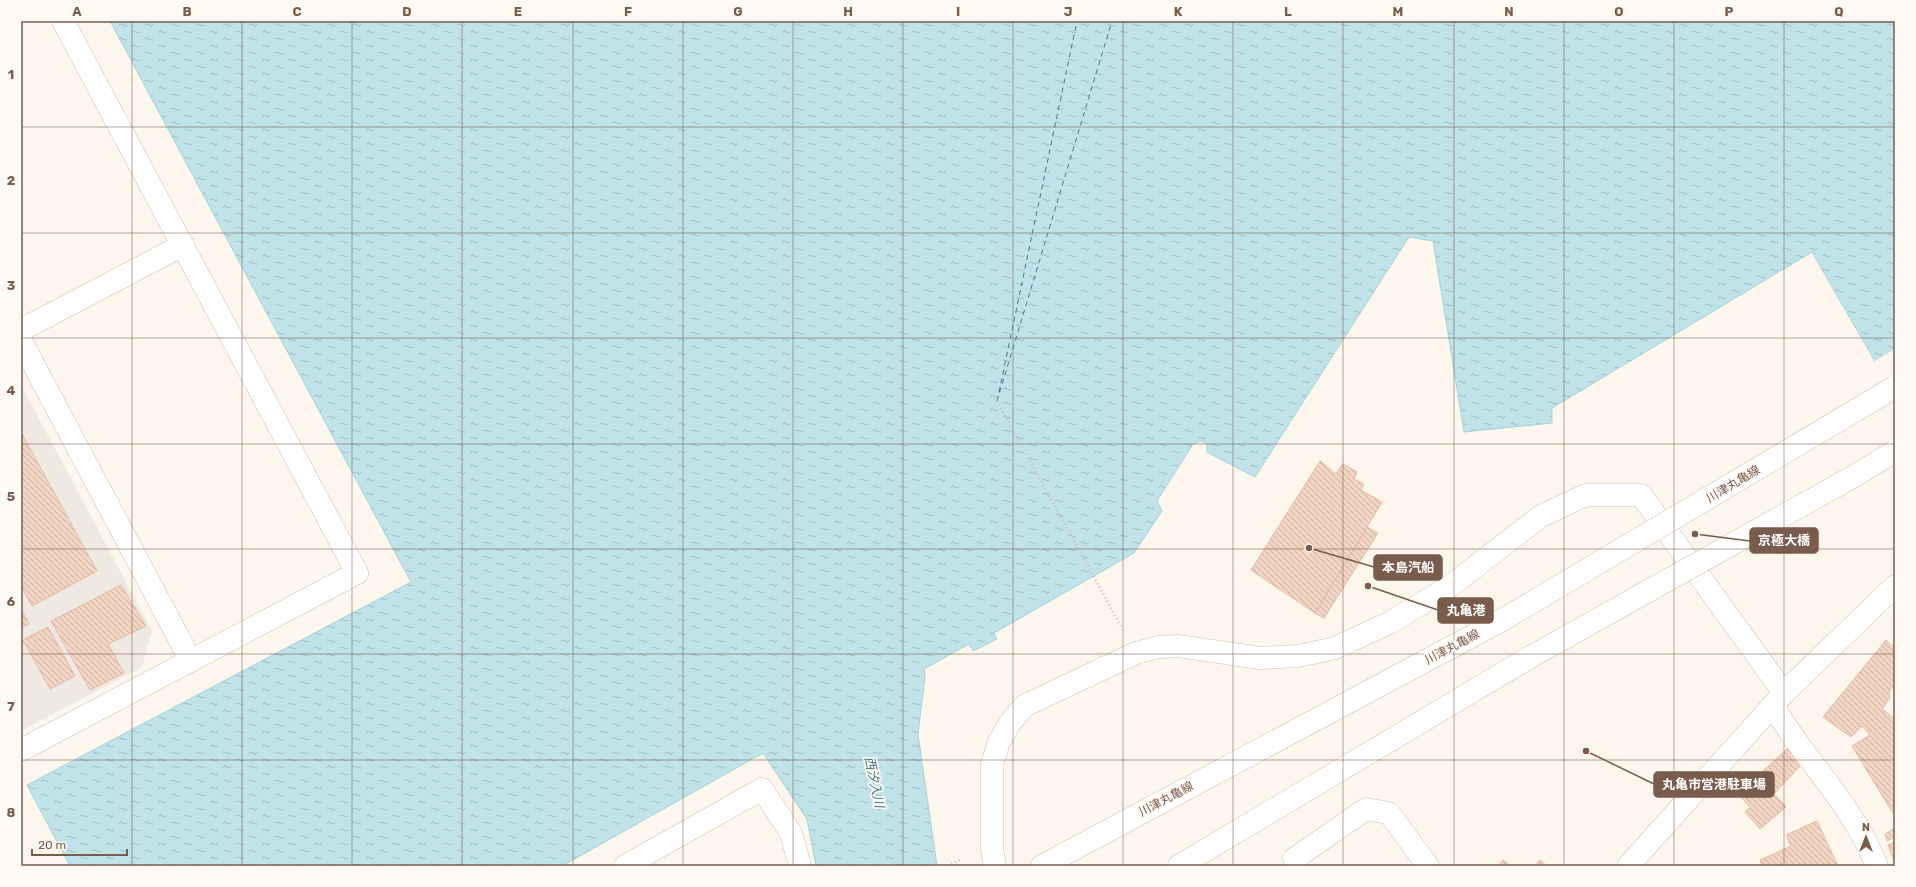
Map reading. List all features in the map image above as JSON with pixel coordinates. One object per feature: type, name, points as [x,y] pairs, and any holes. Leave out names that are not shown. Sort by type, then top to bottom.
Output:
[{"type":"street","points":[[21,750],[357,573],[63,21]]},
{"type":"street","points":[[21,330],[183,246]]},
{"type":"street","points":[[21,341],[191,661]]},
{"type":"street","name":"川津丸亀線","points":[[1042,866],[1504,620],[1895,387]]},
{"type":"street","points":[[1179,866],[1532,656],[1856,475],[1895,451]]},
{"type":"street","points":[[995,866],[992,849],[992,764],[999,742],[1010,722],[1024,706],[1136,653],[1158,647],[1178,646],[1260,658],[1298,656],[1335,648],[1391,622],[1449,587],[1541,516],[1586,495],[1641,495],[1779,700],[1802,749],[1844,804],[1868,844],[1877,866]]},
{"type":"street","points":[[1628,866],[1779,700],[1895,586]]},
{"type":"street","points":[[625,866],[762,788],[791,833],[800,866]]},
{"type":"street","points":[[1297,866],[1294,859],[1366,809],[1389,813],[1428,866]]},
{"type":"path","points":[[997,401],[1136,653]]},
{"type":"path","points":[[948,866],[961,859]]},
{"type":"shaded area","points":[[21,385],[152,631],[142,667],[21,731]]},
{"type":"water","name":"西汐入川","points":[[110,21],[1895,21],[1895,396],[1812,252],[1552,408],[1552,423],[1464,432],[1433,241],[1409,237],[1255,477],[1207,452],[1207,444],[1201,441],[1193,444],[1157,501],[1162,511],[1134,553],[994,633],[997,639],[973,651],[969,644],[924,669],[925,677],[918,734],[937,866],[816,866],[807,819],[763,753],[562,866],[70,866],[27,785],[411,582]]},
{"type":"pier","points":[[1895,349],[1895,398],[1873,362]]},
{"type":"building","points":[[21,432],[97,571],[32,606],[21,586]]},
{"type":"building","points":[[1320,461],[1336,474],[1343,464],[1357,472],[1354,479],[1364,484],[1361,490],[1382,502],[1315,613],[1251,570]]},
{"type":"building","points":[[1367,527],[1378,533],[1324,618],[1315,613]]},
{"type":"building","points":[[121,585],[146,626],[108,644],[124,673],[90,690],[51,621]]},
{"type":"building","points":[[21,609],[29,624],[21,628]]},
{"type":"building","points":[[48,627],[75,676],[50,689],[23,640]]},
{"type":"building","points":[[1886,640],[1895,648],[1895,684],[1889,692],[1890,698],[1882,709],[1895,719],[1894,815],[1852,746],[1870,735],[1862,726],[1851,737],[1823,717]]},
{"type":"building","points":[[1788,748],[1802,764],[1774,794],[1786,807],[1760,829],[1745,812],[1750,807],[1738,794]]},
{"type":"building","points":[[1817,821],[1838,866],[1762,866],[1760,860],[1791,846],[1786,835]]},
{"type":"building","points":[[1895,828],[1895,837],[1887,841],[1885,834]]},
{"type":"building","points":[[1895,842],[1895,863],[1888,845]]},
{"type":"building","points":[[1503,860],[1511,866],[1498,866]]},
{"type":"building","points":[[1540,860],[1547,866],[1535,866]]},
{"type":"ferry route","points":[[999,392],[1077,21]]},
{"type":"ferry route","points":[[997,401],[1112,21]]},
{"type":"place","name":"京極大橋","points":[[1695,534]]},
{"type":"place","name":"本島汽船","points":[[1309,548]]},
{"type":"place","name":"丸亀港","points":[[1368,586]]},
{"type":"place","name":"丸亀市営港駐車場","points":[[1586,751]]}]
